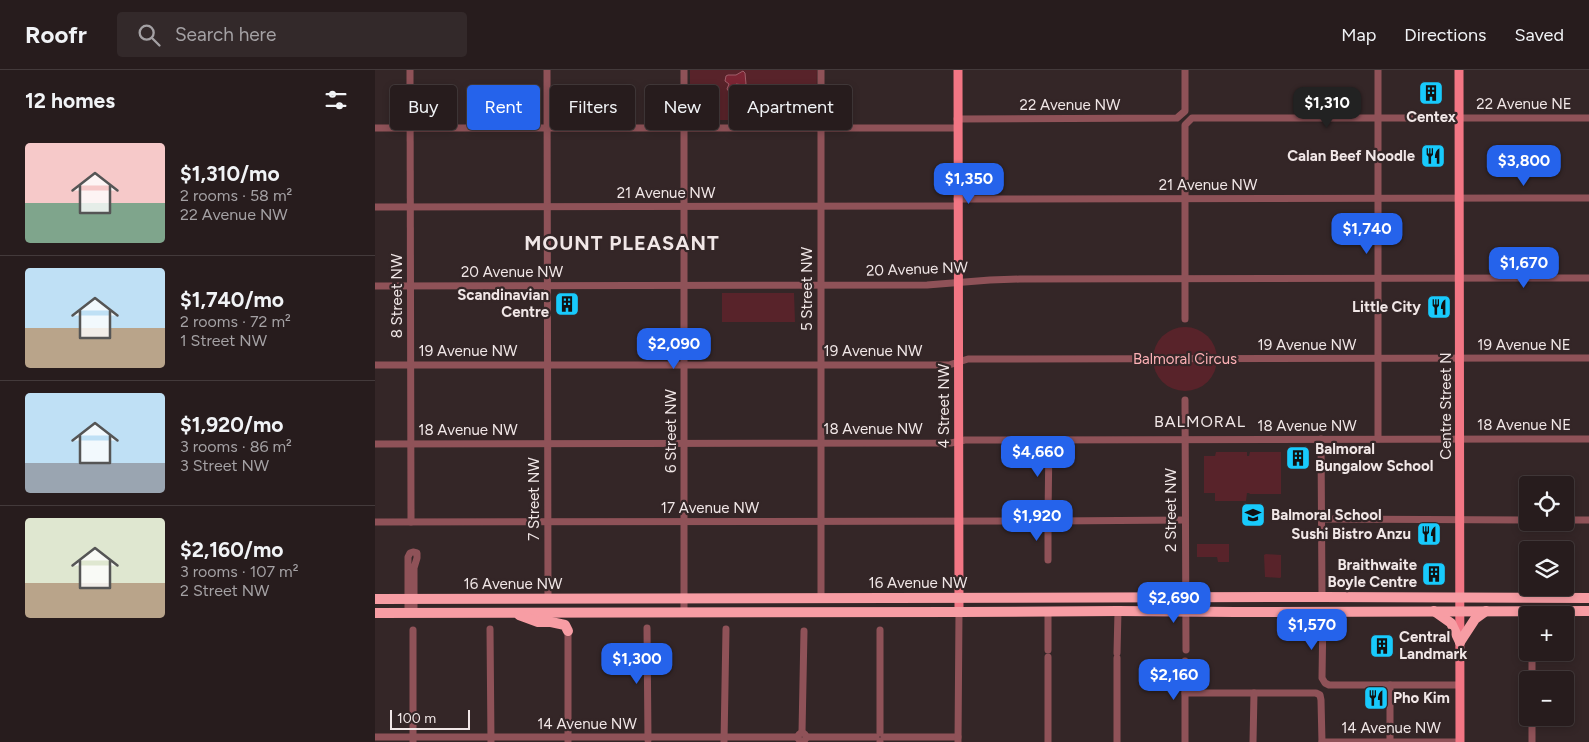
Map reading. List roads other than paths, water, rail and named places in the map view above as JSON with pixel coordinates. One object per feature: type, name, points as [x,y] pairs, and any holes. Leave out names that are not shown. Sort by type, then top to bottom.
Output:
[{"type":"highway","name":"16 Avenue NW","points":[[375,599],[1589,598]]},
{"type":"highway","name":"16 Avenue NW","points":[[375,613],[1118,611],[1519,612]]},
{"type":"highway","points":[[1434,611],[1451,623],[1460,642]]},
{"type":"highway","points":[[1460,642],[1475,619],[1486,611]]},
{"type":"highway","name":"16 Avenue NW","points":[[1574,612],[1589,611]]},
{"type":"highway","points":[[513,613],[538,622],[562,624],[565,625],[568,631]]},
{"type":"main road","name":"4 Street NW","points":[[958,70],[957,363],[959,612]]},
{"type":"main road","name":"Centre Street N","points":[[1459,70],[1460,742]]},
{"type":"street","name":"8 Street NW","points":[[410,70],[410,85]]},
{"type":"street","name":"7 Street NW","points":[[547,70],[548,599]]},
{"type":"street","name":"6 Street NW","points":[[684,70],[684,85]]},
{"type":"street","name":"5 Street NW","points":[[821,70],[821,85]]},
{"type":"street","name":"22 Avenue NW","points":[[852,126],[1177,118],[1185,111],[1185,70]]},
{"type":"street","points":[[1378,70],[1379,439]]},
{"type":"street","points":[[1185,319],[1185,125],[1192,118],[1459,118]]},
{"type":"street","name":"22 Avenue NE","points":[[1459,118],[1589,118]]},
{"type":"street","name":"22 Avenue NW","points":[[375,128],[390,128]]},
{"type":"street","name":"22 Avenue NW","points":[[457,128],[645,128]]},
{"type":"street","name":"8 Street NW","points":[[410,130],[411,522]]},
{"type":"street","name":"6 Street NW","points":[[684,130],[684,612]]},
{"type":"street","name":"5 Street NW","points":[[820,130],[821,598]]},
{"type":"street","name":"21 Avenue NW","points":[[375,207],[821,206],[1185,198],[1589,198]]},
{"type":"street","name":"20 Avenue NW","points":[[375,286],[927,285],[1020,279],[1589,278]]},
{"type":"street","name":"19 Avenue NE","points":[[1460,359],[1589,358]]},
{"type":"street","name":"19 Avenue NW","points":[[375,364],[949,365],[969,360],[1460,359]]},
{"type":"street","name":"2 Street NW","points":[[1185,400],[1186,650]]},
{"type":"street","points":[[1321,439],[1322,597]]},
{"type":"street","name":"18 Avenue NW","points":[[375,444],[951,443],[965,440],[1460,439]]},
{"type":"street","name":"18 Avenue NE","points":[[1460,439],[1589,439]]},
{"type":"street","points":[[1048,560],[1049,440]]},
{"type":"street","points":[[1321,519],[1519,520]]},
{"type":"street","name":"17 Avenue NW","points":[[375,522],[1185,520]]},
{"type":"street","points":[[1574,520],[1589,520]]},
{"type":"street","points":[[411,599],[414,568],[418,556],[415,552],[410,553],[408,557],[411,613]]},
{"type":"street","points":[[1117,742],[1118,611]]},
{"type":"street","name":"4 Street NW","points":[[958,739],[959,612]]},
{"type":"street","points":[[1048,612],[1048,742]]},
{"type":"street","points":[[1323,612],[1322,678],[1325,683],[1329,685],[1460,685]]},
{"type":"street","points":[[647,628],[648,740]]},
{"type":"street","points":[[490,629],[491,739]]},
{"type":"street","points":[[724,740],[725,629]]},
{"type":"street","points":[[413,630],[413,740]]},
{"type":"street","points":[[880,630],[880,738]]},
{"type":"street","points":[[568,631],[568,740]]},
{"type":"street","points":[[802,738],[804,631]]},
{"type":"street","points":[[1185,661],[1185,742]]},
{"type":"street","points":[[1390,685],[1390,742]]},
{"type":"street","points":[[1185,693],[1315,693],[1320,695],[1321,700],[1321,742]]},
{"type":"street","points":[[1253,742],[1254,693]]},
{"type":"street","points":[[1532,726],[1532,742]]},
{"type":"street","name":"14 Avenue NW","points":[[375,736],[413,740],[958,739]]},
{"type":"street","name":"14 Avenue NW","points":[[1321,742],[1460,742]]},
{"type":"place","name":"Centex","points":[[1431,93]]},
{"type":"place","name":"Calan Beef Noodle","points":[[1433,156]]},
{"type":"place","name":"Scandinavian Centre","points":[[567,304]]},
{"type":"place","name":"Little City","points":[[1439,307]]},
{"type":"place","name":"Balmoral Bungalow School","points":[[1298,458]]},
{"type":"place","name":"Balmoral School","points":[[1253,515]]},
{"type":"place","name":"Sushi Bistro Anzu","points":[[1429,534]]},
{"type":"place","name":"Braithwaite Boyle Centre","points":[[1434,574]]},
{"type":"place","name":"Central Landmark","points":[[1382,646]]},
{"type":"place","name":"Pho Kim","points":[[1376,698]]},
{"type":"district","name":"MOUNT PLEASANT","points":[[622,243]]},
{"type":"district","name":"BALMORAL","points":[[1200,421]]},
{"type":"park label","name":"Balmoral Circus","points":[[1185,359]]}]
